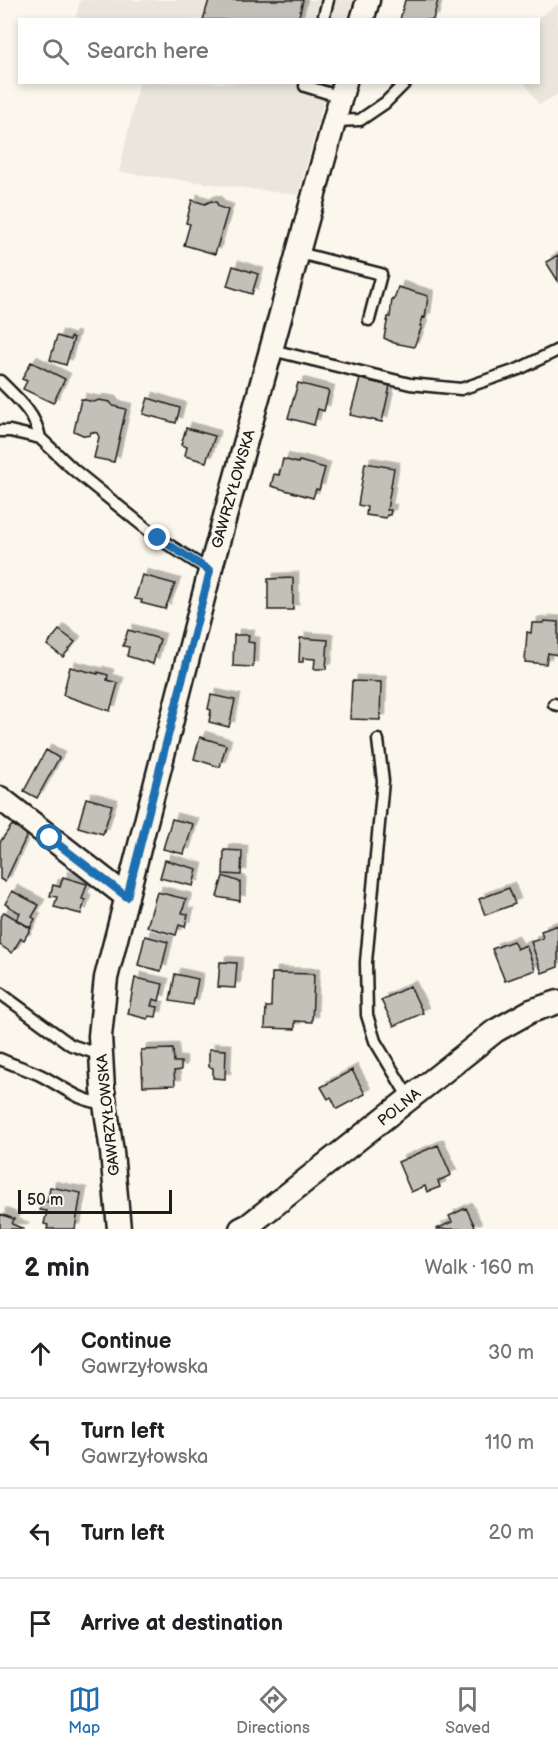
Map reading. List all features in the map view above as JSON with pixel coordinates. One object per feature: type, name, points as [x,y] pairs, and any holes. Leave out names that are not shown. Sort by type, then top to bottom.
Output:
[{"type":"street","points":[[363,18],[368,0]]},
{"type":"street","name":"GAWRZYŁOWSKA","points":[[119,1229],[100,1036],[106,978],[210,571],[343,90]]},
{"type":"street","points":[[0,798],[127,897]]},
{"type":"street","name":"POLNA","points":[[248,1228],[495,1031],[531,1011],[558,1002]]},
{"type":"lane","points":[[324,18],[328,0]]},
{"type":"lane","points":[[306,84],[305,86],[343,90]]},
{"type":"lane","points":[[334,121],[360,120],[385,103],[404,84]]},
{"type":"lane","points":[[298,253],[381,274],[369,320]]},
{"type":"lane","points":[[272,350],[410,384],[461,389],[519,369],[558,350]]},
{"type":"lane","points":[[0,381],[26,408],[38,427],[40,438]]},
{"type":"lane","points":[[0,431],[40,438],[74,470],[158,538],[210,571]]},
{"type":"lane","points":[[378,740],[383,781],[366,962],[367,1015],[375,1041],[410,1098]]},
{"type":"lane","points":[[0,993],[71,1045],[101,1055]]},
{"type":"lane","points":[[0,1059],[41,1076],[66,1092],[105,1103]]},
{"type":"shaded area","points":[[80,0],[353,0],[347,18],[76,17]]},
{"type":"shaded area","points":[[558,5],[558,94],[539,105],[526,84],[540,84],[540,18],[537,18]]},
{"type":"shaded area","points":[[139,84],[329,84],[298,195],[119,172]]},
{"type":"building","points":[[209,0],[303,0],[298,18],[204,18]]},
{"type":"building","points":[[405,0],[438,0],[434,18],[400,18]]},
{"type":"building","points":[[192,200],[205,204],[211,201],[216,202],[219,207],[228,210],[215,254],[184,245],[190,224],[186,223]]},
{"type":"building","points":[[558,255],[558,281],[546,262]]},
{"type":"building","points":[[233,266],[258,274],[252,294],[227,286]]},
{"type":"building","points":[[398,287],[428,296],[425,318],[423,317],[414,347],[394,343],[384,338],[392,299],[394,300]]},
{"type":"building","points":[[57,336],[70,340],[71,337],[74,338],[66,365],[50,360]]},
{"type":"building","points":[[31,362],[65,379],[53,403],[23,389],[27,381],[22,379]]},
{"type":"building","points":[[360,379],[390,386],[382,422],[350,415]]},
{"type":"building","points":[[298,383],[329,391],[324,411],[318,409],[314,425],[288,418]]},
{"type":"building","points":[[148,398],[180,408],[176,423],[143,414]]},
{"type":"building","points":[[81,399],[110,402],[113,406],[126,409],[114,462],[94,458],[99,437],[97,433],[91,432],[90,435],[85,436],[74,431]]},
{"type":"building","points":[[186,428],[215,436],[206,462],[185,456],[187,447],[181,445]]},
{"type":"building","points":[[283,459],[325,468],[319,490],[316,489],[313,498],[271,486],[274,474],[279,475]]},
{"type":"building","points":[[365,463],[394,468],[387,510],[391,510],[390,515],[386,518],[366,515],[367,507],[358,505]]},
{"type":"building","points":[[142,575],[175,584],[165,609],[141,603],[142,600],[135,599]]},
{"type":"building","points":[[293,578],[293,610],[268,610],[268,579]]},
{"type":"building","points":[[544,621],[558,622],[558,653],[557,655],[548,653],[546,664],[525,662],[527,632],[531,633],[532,623],[544,623]]},
{"type":"building","points":[[59,630],[75,642],[63,657],[47,645]]},
{"type":"building","points":[[128,630],[160,639],[153,664],[127,656],[129,647],[123,646]]},
{"type":"building","points":[[234,635],[249,635],[248,642],[254,643],[253,667],[233,666]]},
{"type":"building","points":[[300,638],[328,640],[326,669],[314,669],[315,659],[303,658],[303,662],[299,662]]},
{"type":"building","points":[[70,667],[108,675],[107,680],[118,683],[110,711],[63,695]]},
{"type":"building","points":[[352,681],[381,682],[380,720],[350,719]]},
{"type":"building","points":[[211,695],[235,700],[229,727],[209,722],[211,710],[208,709]]},
{"type":"building","points":[[200,737],[226,745],[220,767],[194,759]]},
{"type":"building","points":[[46,750],[59,758],[37,798],[24,791]]},
{"type":"building","points":[[86,798],[112,805],[103,834],[78,827]]},
{"type":"building","points":[[172,819],[193,824],[184,854],[163,849]]},
{"type":"building","points":[[12,825],[28,833],[5,882],[0,879],[0,842]]},
{"type":"building","points":[[224,850],[242,851],[241,875],[223,874]]},
{"type":"building","points":[[165,860],[197,869],[193,886],[160,878]]},
{"type":"building","points":[[223,876],[240,882],[240,901],[217,897]]},
{"type":"building","points":[[63,877],[87,884],[82,899],[85,900],[81,914],[54,907],[57,897],[50,896],[53,885],[60,887]]},
{"type":"building","points":[[509,888],[515,904],[485,915],[479,899]]},
{"type":"building","points":[[12,891],[39,905],[32,917],[35,919],[30,928],[16,920],[20,913],[5,904]]},
{"type":"building","points":[[157,892],[186,899],[182,913],[188,914],[185,927],[179,925],[176,935],[147,927]]},
{"type":"building","points":[[4,912],[31,928],[24,940],[21,938],[12,953],[0,945],[0,919]]},
{"type":"building","points":[[558,925],[558,967],[542,973],[531,942],[543,938],[541,931]]},
{"type":"building","points":[[145,936],[168,942],[161,971],[138,965]]},
{"type":"building","points":[[513,941],[517,949],[526,945],[535,970],[505,981],[492,949]]},
{"type":"building","points":[[220,962],[237,963],[235,988],[218,987]]},
{"type":"building","points":[[272,973],[314,974],[312,1022],[295,1021],[295,1029],[265,1028],[266,1007],[271,1007]]},
{"type":"building","points":[[175,974],[198,979],[193,1005],[170,1001]]},
{"type":"building","points":[[135,978],[163,984],[159,1001],[153,999],[151,1006],[158,1007],[156,1017],[149,1016],[148,1019],[128,1014]]},
{"type":"building","points":[[410,986],[423,1013],[394,1026],[381,1000]]},
{"type":"building","points":[[173,1049],[174,1062],[181,1062],[181,1070],[174,1071],[175,1085],[143,1086],[141,1050]]},
{"type":"building","points":[[209,1049],[226,1050],[225,1079],[213,1078],[213,1068],[209,1067]]},
{"type":"building","points":[[352,1070],[365,1094],[337,1109],[331,1097],[328,1099],[321,1087]]},
{"type":"building","points":[[438,1145],[451,1175],[438,1181],[440,1187],[427,1192],[425,1186],[411,1192],[398,1162]]},
{"type":"building","points":[[50,1187],[81,1193],[75,1229],[47,1229],[48,1225],[44,1224],[47,1211],[40,1210],[42,1201],[48,1202]]},
{"type":"building","points":[[466,1208],[476,1229],[436,1229],[452,1222],[449,1216]]},
{"type":"building","points":[[0,1214],[14,1219],[12,1224],[24,1229],[0,1229]]},
{"type":"route","points":[[50,838],[127,897],[210,571],[158,538]]}]
